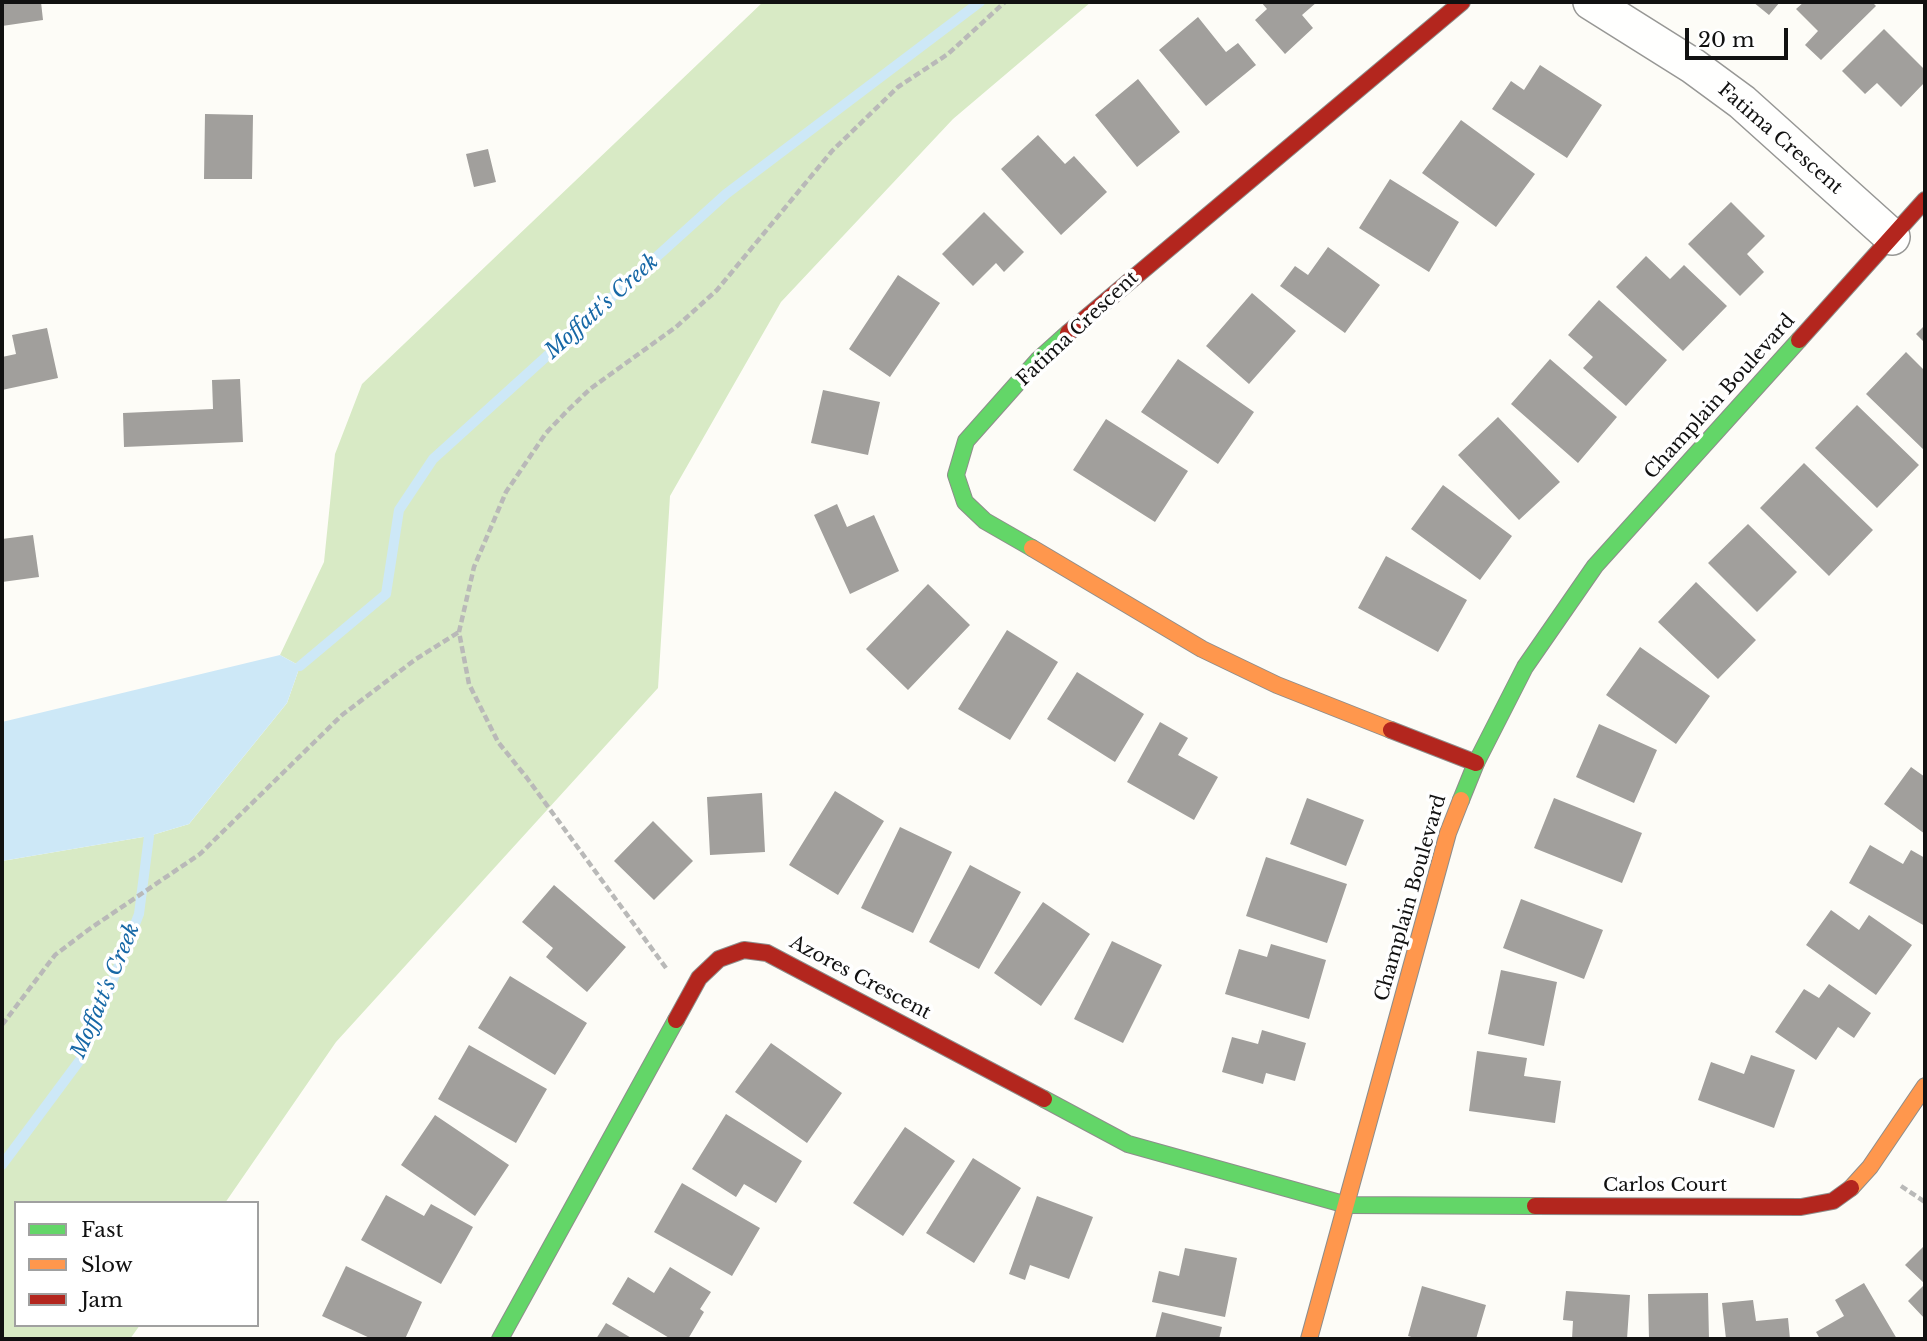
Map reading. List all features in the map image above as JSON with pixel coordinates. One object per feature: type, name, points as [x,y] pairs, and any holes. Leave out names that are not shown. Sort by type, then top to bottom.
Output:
[{"type":"street","name":"Fatima Crescent","points":[[1462,2],[1079,322],[1038,360],[966,442],[956,475],[965,502],[985,521],[1202,649],[1277,685],[1476,763]]},
{"type":"street","name":"Fatima Crescent","points":[[1591,2],[1693,66],[1742,102],[1892,237]]},
{"type":"street","name":"Champlain Boulevard","points":[[1308,1339],[1448,833],[1476,763],[1525,667],[1595,566],[1925,200]]},
{"type":"street","name":"Azores Crescent","points":[[500,1339],[699,978],[719,959],[744,950],[767,953],[1128,1144],[1347,1205]]},
{"type":"street","name":"Carlos Court","points":[[1347,1205],[1775,1207],[1801,1206],[1833,1200],[1853,1186],[1870,1167],[1925,1086]]},
{"type":"path","points":[[692,992],[660,963],[527,778],[498,742],[469,684],[458,632],[474,567],[506,492],[546,433],[590,389],[676,327],[717,290],[832,150],[898,87],[948,54],[1006,2]]},
{"type":"path","points":[[2,1025],[55,955],[200,854],[342,715],[416,659],[458,632]]},
{"type":"green space","points":[[763,2],[1091,2],[953,119],[781,302],[670,496],[658,688],[336,1042],[226,1201],[14,1201],[14,1327],[139,1327],[130,1339],[2,1339],[2,861],[149,836],[189,824],[287,703],[300,666],[280,655],[324,562],[335,454],[362,384]]},
{"type":"water","points":[[280,655],[300,666],[287,703],[189,824],[149,836],[2,861],[2,722]]},
{"type":"building","points":[[2,2],[41,2],[43,20],[2,26]]},
{"type":"building","points":[[1261,2],[1317,2],[1302,15],[1313,28],[1285,54],[1255,20],[1267,9]]},
{"type":"building","points":[[1753,2],[1780,2],[1769,15]]},
{"type":"building","points":[[1804,2],[1872,2],[1876,6],[1821,60],[1805,45],[1818,31],[1796,9]]},
{"type":"building","points":[[1198,17],[1226,52],[1238,43],[1256,65],[1206,106],[1159,50]]},
{"type":"building","points":[[1884,29],[1925,70],[1925,82],[1901,107],[1877,83],[1865,94],[1842,71]]},
{"type":"building","points":[[1540,65],[1602,105],[1567,158],[1492,109],[1511,81],[1524,90]]},
{"type":"building","points":[[1138,79],[1180,132],[1137,167],[1095,115]]},
{"type":"building","points":[[205,114],[253,115],[252,179],[204,179]]},
{"type":"building","points":[[1461,120],[1535,174],[1496,227],[1422,173]]},
{"type":"building","points":[[1038,135],[1065,164],[1074,156],[1107,192],[1061,235],[1001,169]]},
{"type":"building","points":[[488,149],[496,182],[474,187],[466,154]]},
{"type":"building","points":[[1390,179],[1459,222],[1429,272],[1359,228]]},
{"type":"building","points":[[1731,202],[1765,236],[1747,254],[1764,272],[1740,296],[1688,244]]},
{"type":"building","points":[[984,212],[1024,252],[1004,272],[996,263],[973,286],[942,254]]},
{"type":"building","points":[[1328,247],[1380,285],[1345,333],[1280,286],[1295,266],[1308,275]]},
{"type":"building","points":[[1646,256],[1670,279],[1684,265],[1727,306],[1683,351],[1616,287]]},
{"type":"building","points":[[898,275],[940,303],[890,377],[849,349]]},
{"type":"building","points":[[1252,293],[1296,331],[1249,384],[1206,346]]},
{"type":"building","points":[[1599,300],[1667,360],[1626,406],[1583,368],[1593,357],[1568,335]]},
{"type":"building","points":[[1925,325],[1925,343],[1916,334]]},
{"type":"building","points":[[47,328],[58,378],[2,390],[2,357],[16,354],[12,335]]},
{"type":"building","points":[[1906,352],[1925,371],[1925,451],[1866,394]]},
{"type":"building","points":[[1178,359],[1254,412],[1218,464],[1141,412]]},
{"type":"building","points":[[1550,359],[1617,417],[1578,463],[1511,404]]},
{"type":"building","points":[[240,379],[243,442],[124,447],[123,413],[213,409],[212,380]]},
{"type":"building","points":[[823,390],[880,402],[868,455],[811,443]]},
{"type":"building","points":[[1857,405],[1919,465],[1877,508],[1815,448]]},
{"type":"building","points":[[1498,417],[1560,482],[1519,520],[1458,455]]},
{"type":"building","points":[[1106,419],[1188,471],[1155,522],[1073,470]]},
{"type":"building","points":[[1804,463],[1873,530],[1829,576],[1760,508]]},
{"type":"building","points":[[1443,485],[1512,536],[1480,580],[1411,529]]},
{"type":"building","points":[[837,504],[847,527],[874,515],[899,571],[850,594],[814,515]]},
{"type":"building","points":[[1748,524],[1797,572],[1757,612],[1708,563]]},
{"type":"building","points":[[33,535],[39,577],[2,582],[2,539]]},
{"type":"building","points":[[1386,556],[1467,600],[1438,652],[1358,608]]},
{"type":"building","points":[[1696,582],[1756,640],[1718,679],[1658,622]]},
{"type":"building","points":[[928,584],[970,625],[908,690],[866,649]]},
{"type":"building","points":[[1007,630],[1058,662],[1010,740],[958,709]]},
{"type":"building","points":[[1640,647],[1710,696],[1676,744],[1606,695]]},
{"type":"building","points":[[1077,672],[1144,714],[1115,762],[1047,719]]},
{"type":"building","points":[[1160,722],[1188,738],[1178,755],[1218,777],[1194,820],[1127,782]]},
{"type":"building","points":[[1599,724],[1657,750],[1634,803],[1576,777]]},
{"type":"building","points":[[1911,767],[1925,777],[1925,834],[1884,804]]},
{"type":"building","points":[[835,791],[884,821],[838,895],[789,865]]},
{"type":"building","points":[[762,793],[765,852],[710,855],[707,797]]},
{"type":"building","points":[[1307,798],[1364,820],[1346,866],[1290,844]]},
{"type":"building","points":[[1554,798],[1642,833],[1622,883],[1534,848]]},
{"type":"building","points":[[653,821],[693,861],[654,900],[614,861]]},
{"type":"building","points":[[900,827],[952,852],[913,933],[861,908]]},
{"type":"building","points":[[1870,845],[1903,864],[1911,850],[1925,858],[1925,926],[1849,883]]},
{"type":"building","points":[[1266,857],[1347,884],[1327,943],[1246,916]]},
{"type":"building","points":[[970,865],[1021,892],[979,969],[929,942]]},
{"type":"building","points":[[554,885],[626,947],[587,992],[546,957],[553,948],[522,922]]},
{"type":"building","points":[[1521,899],[1603,930],[1584,979],[1503,948]]},
{"type":"building","points":[[1043,902],[1090,934],[1041,1006],[994,973]]},
{"type":"building","points":[[1831,910],[1859,930],[1869,915],[1912,945],[1876,995],[1806,945]]},
{"type":"building","points":[[1112,941],[1162,965],[1123,1043],[1074,1019]]},
{"type":"building","points":[[1271,944],[1326,960],[1309,1019],[1225,994],[1239,949],[1267,957]]},
{"type":"building","points":[[1501,970],[1557,982],[1544,1046],[1488,1034]]},
{"type":"building","points":[[510,976],[587,1023],[555,1075],[478,1028]]},
{"type":"building","points":[[1829,984],[1871,1013],[1854,1038],[1838,1027],[1816,1060],[1775,1032],[1804,989],[1819,998]]},
{"type":"building","points":[[1262,1030],[1306,1043],[1295,1081],[1266,1073],[1263,1084],[1222,1072],[1232,1037],[1258,1044]]},
{"type":"building","points":[[771,1043],[842,1093],[807,1143],[735,1092]]},
{"type":"building","points":[[469,1045],[547,1089],[516,1143],[438,1099]]},
{"type":"building","points":[[1477,1051],[1527,1058],[1524,1076],[1561,1081],[1555,1123],[1469,1111]]},
{"type":"building","points":[[1751,1055],[1795,1070],[1774,1128],[1698,1100],[1711,1062],[1744,1074]]},
{"type":"building","points":[[726,1114],[802,1161],[776,1203],[744,1184],[736,1197],[692,1169]]},
{"type":"building","points":[[435,1115],[509,1165],[475,1216],[401,1165]]},
{"type":"building","points":[[905,1127],[955,1161],[903,1236],[853,1203]]},
{"type":"building","points":[[973,1158],[1021,1188],[974,1263],[926,1233]]},
{"type":"building","points":[[682,1183],[760,1228],[732,1276],[654,1232]]},
{"type":"building","points":[[386,1195],[424,1216],[431,1204],[473,1227],[441,1284],[361,1240]]},
{"type":"building","points":[[1037,1196],[1093,1217],[1069,1279],[1030,1265],[1025,1280],[1009,1274]]},
{"type":"building","points":[[1925,1245],[1925,1284],[1905,1265]]},
{"type":"building","points":[[1185,1248],[1237,1258],[1225,1317],[1152,1302],[1159,1271],[1179,1276]]},
{"type":"building","points":[[346,1266],[422,1302],[405,1339],[372,1339],[322,1316]]},
{"type":"building","points":[[670,1267],[711,1292],[700,1309],[704,1312],[688,1339],[671,1339],[612,1304],[628,1277],[654,1293]]},
{"type":"building","points":[[1864,1283],[1897,1339],[1820,1339],[1816,1332],[1844,1316],[1835,1300]]},
{"type":"building","points":[[1925,1284],[1925,1319],[1908,1301]]},
{"type":"building","points":[[1422,1286],[1486,1305],[1476,1339],[1418,1339],[1408,1336]]},
{"type":"building","points":[[1566,1291],[1630,1295],[1627,1339],[1572,1339],[1573,1321],[1563,1320]]},
{"type":"building","points":[[1708,1293],[1709,1339],[1649,1339],[1648,1294]]},
{"type":"building","points":[[1753,1300],[1756,1321],[1788,1318],[1790,1339],[1726,1339],[1722,1303]]},
{"type":"building","points":[[1162,1312],[1222,1327],[1219,1339],[1155,1339]]},
{"type":"building","points":[[606,1323],[633,1339],[596,1339]]},
{"type":"waterway","name":"Moffatt's Creek","points":[[300,666],[386,594],[399,510],[433,459],[726,194],[980,2]]},
{"type":"waterway","name":"Moffatt's Creek","points":[[2,1165],[83,1056],[139,914],[149,836]]},
{"type":"traffic: fast","points":[[1032,548],[985,521],[965,502],[956,475],[966,441],[1038,360],[1068,333]]},
{"type":"traffic: fast","points":[[1461,800],[1476,763],[1525,667],[1595,566],[1799,340]]},
{"type":"traffic: fast","points":[[500,1339],[676,1020]]},
{"type":"traffic: fast","points":[[1044,1099],[1128,1144],[1347,1205],[1535,1206]]},
{"type":"traffic: slow","points":[[1032,548],[1202,649],[1277,685],[1391,730]]},
{"type":"traffic: slow","points":[[1309,1339],[1448,833],[1461,800]]},
{"type":"traffic: slow","points":[[1851,1188],[1870,1167],[1925,1086]]},
{"type":"traffic: jam","points":[[1068,333],[1462,2]]},
{"type":"traffic: jam","points":[[1799,340],[1925,200]]},
{"type":"traffic: jam","points":[[1391,730],[1476,763]]},
{"type":"traffic: jam","points":[[676,1020],[699,978],[719,959],[744,950],[767,953],[1044,1099]]},
{"type":"traffic: jam","points":[[1535,1206],[1801,1207],[1833,1201],[1851,1188]]}]
